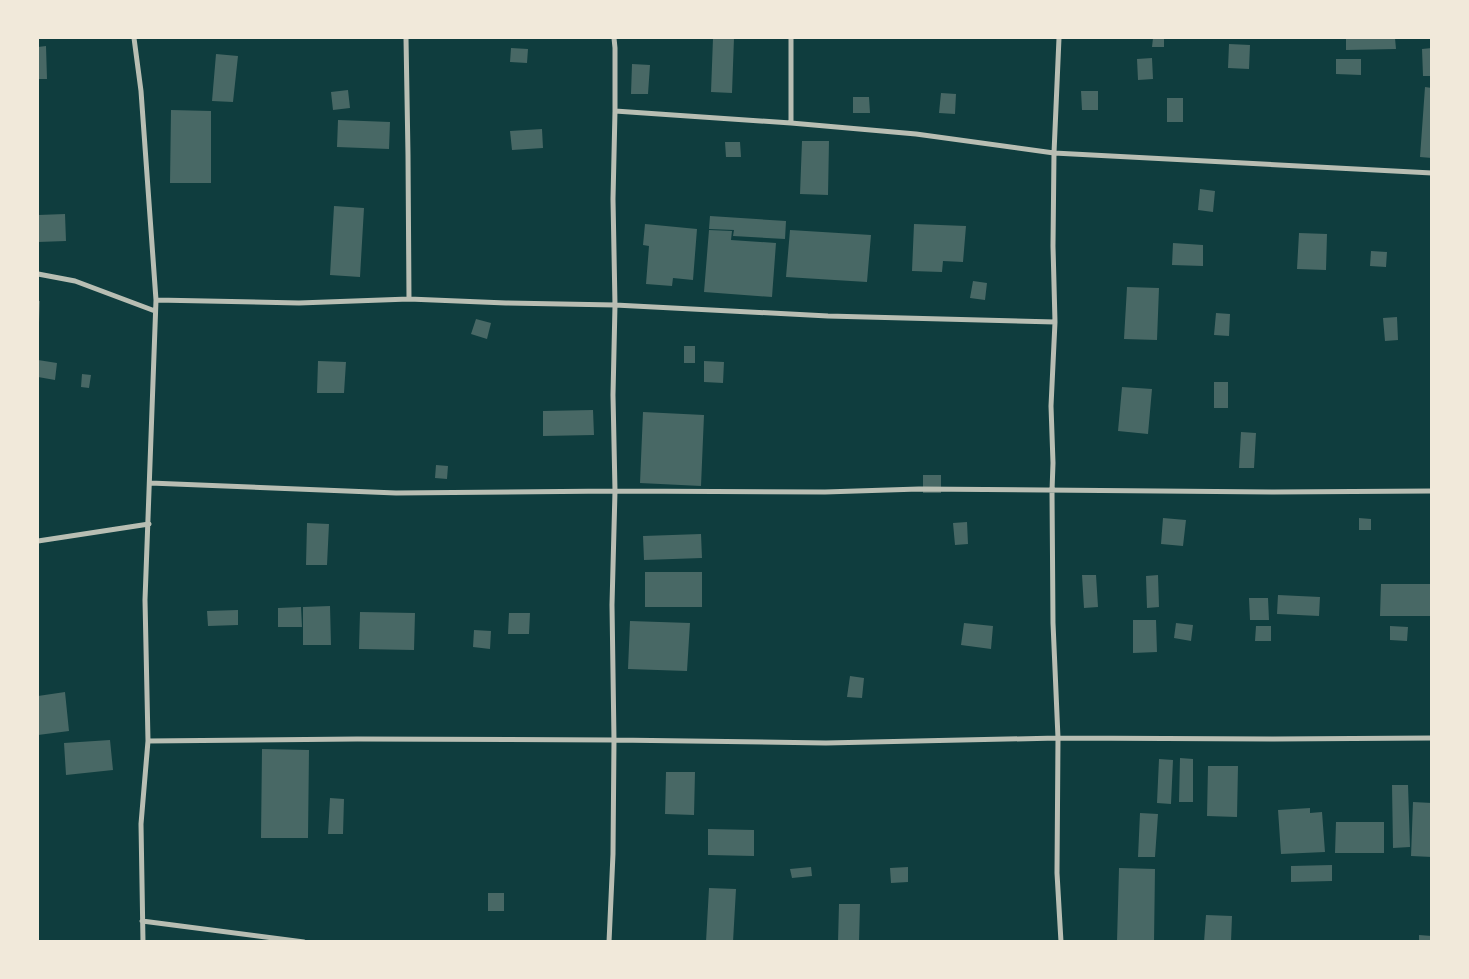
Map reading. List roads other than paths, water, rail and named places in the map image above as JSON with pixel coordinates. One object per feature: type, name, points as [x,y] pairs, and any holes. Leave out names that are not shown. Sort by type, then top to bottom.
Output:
[{"type":"street","points":[[134,38],[141,91],[156,300],[145,600],[148,742],[140,824],[143,942]]},
{"type":"street","points":[[406,38],[409,299]]},
{"type":"street","points":[[609,942],[613,854],[614,740],[612,605],[615,491],[613,395],[615,305],[613,199],[616,48],[614,38]]},
{"type":"street","points":[[791,123],[792,38]]},
{"type":"street","points":[[1059,38],[1054,153],[1053,246],[1055,322],[1051,406],[1053,624],[1058,738],[1057,873],[1061,942]]},
{"type":"street","points":[[616,111],[916,134],[1054,153],[1432,173]]},
{"type":"street","points":[[38,274],[75,281],[156,311]]},
{"type":"street","points":[[156,300],[299,303],[409,299],[615,305],[828,316],[1055,322]]},
{"type":"street","points":[[150,483],[396,493],[919,490],[1432,491]]},
{"type":"street","points":[[38,541],[149,524]]},
{"type":"street","points":[[148,742],[357,739],[826,743],[1058,738],[1274,740],[1432,738]]},
{"type":"street","points":[[142,921],[304,942]]}]
